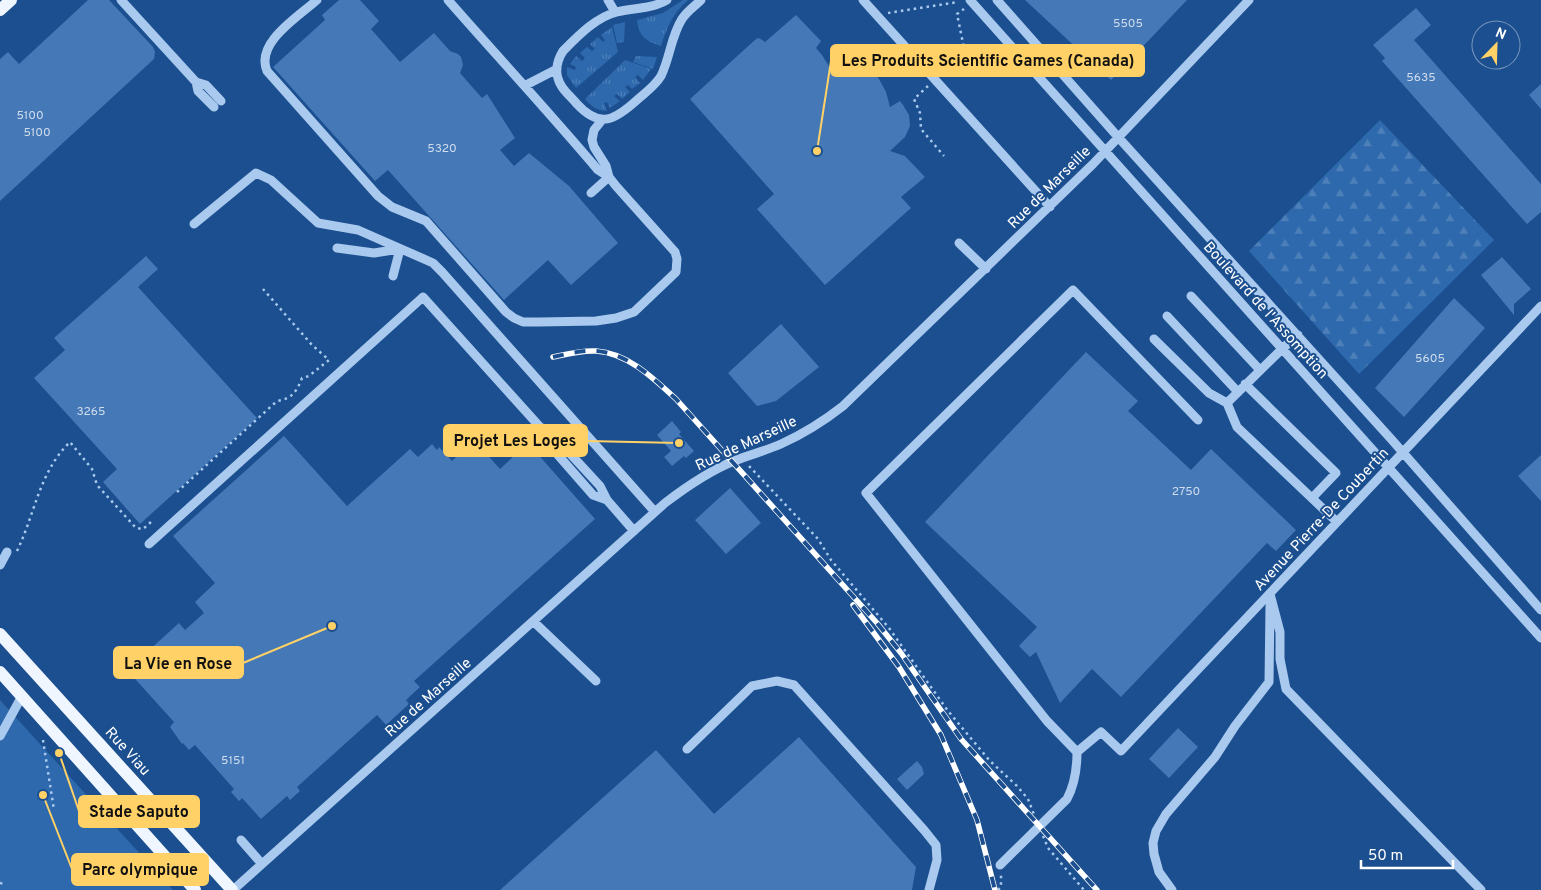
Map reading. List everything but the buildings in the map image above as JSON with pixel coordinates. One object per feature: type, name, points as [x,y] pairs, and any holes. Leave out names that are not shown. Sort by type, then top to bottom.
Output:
[{"type":"main road","points":[[0,10],[11,0]]},
{"type":"main road","name":"Rue Viau","points":[[0,634],[233,890]]},
{"type":"main road","points":[[0,672],[195,890]]},
{"type":"street","points":[[121,0],[196,82],[198,91],[217,104]]},
{"type":"street","points":[[317,0],[270,43],[264,63],[267,72],[378,196],[392,207],[426,221],[506,312],[514,318],[523,322],[596,321],[616,318],[634,312],[676,272],[678,260],[675,252],[609,177],[598,170],[526,85],[505,65],[448,0]]},
{"type":"street","points":[[608,0],[615,12]]},
{"type":"street","points":[[667,0],[660,4],[615,12],[600,18],[568,46],[560,57],[557,75],[562,86],[591,117],[602,120],[623,113],[655,84],[662,73],[680,22],[701,0]]},
{"type":"street","points":[[863,0],[1050,206]]},
{"type":"street","name":"Boulevard de l'Assomption","points":[[997,0],[1118,138],[1403,452],[1541,610]]},
{"type":"street","name":"Rue de Marseille","points":[[233,890],[680,491],[742,458],[789,440],[843,406],[1105,152],[1249,0]]},
{"type":"street","name":"Boulevard de l'Assomption","points":[[968,4],[1105,152],[1541,638]]},
{"type":"street","points":[[526,85],[557,68]]},
{"type":"street","points":[[602,120],[594,130],[592,140],[606,166],[609,177]]},
{"type":"street","points":[[194,224],[256,173],[271,180],[318,223],[358,230],[433,264],[655,512]]},
{"type":"street","points":[[591,193],[609,177]]},
{"type":"street","points":[[959,242],[986,269]]},
{"type":"street","points":[[337,248],[374,253],[400,248]]},
{"type":"street","points":[[393,276],[400,248]]},
{"type":"street","points":[[1000,865],[1066,799],[1073,788],[1077,766],[1077,752],[1047,721],[866,493],[1073,290],[1198,420]]},
{"type":"street","points":[[1191,296],[1260,370]]},
{"type":"street","points":[[149,544],[423,297],[540,427],[544,440],[593,494],[607,500],[634,531]]},
{"type":"street","name":"Avenue Pierre-De Coubertin","points":[[1077,752],[1102,732],[1121,751],[1541,306]]},
{"type":"street","points":[[1166,316],[1238,392]]},
{"type":"street","points":[[1227,402],[1282,348],[1298,335]]},
{"type":"street","points":[[1154,339],[1209,393],[1227,402],[1237,427],[1337,522]]},
{"type":"street","points":[[1245,384],[1336,473],[1312,498]]},
{"type":"street","points":[[0,564],[8,552]]},
{"type":"street","points":[[1172,890],[1158,872],[1153,842],[1156,831],[1166,814],[1215,757],[1235,726],[1269,682],[1270,594]]},
{"type":"street","points":[[1270,594],[1280,632],[1280,659],[1286,689],[1481,890]]},
{"type":"street","points":[[534,622],[596,681]]},
{"type":"street","points":[[686,749],[752,686],[777,681],[794,685],[936,845],[937,860],[929,890]]},
{"type":"street","points":[[0,736],[22,696]]},
{"type":"street","points":[[241,840],[262,864]]},
{"type":"path","points":[[885,13],[958,2]]},
{"type":"path","points":[[941,74],[965,53],[958,14],[968,4]]},
{"type":"path","points":[[929,85],[914,99],[920,113],[921,129],[944,156]]},
{"type":"path","points":[[177,492],[277,401],[286,400],[298,389],[302,378],[309,376],[329,360],[312,345],[263,289]]},
{"type":"path","points":[[24,536],[45,476],[60,452],[70,442],[92,469],[97,485],[136,528],[143,529],[151,522]]},
{"type":"path","points":[[742,458],[818,539],[831,560],[889,628],[948,711],[990,761],[1028,799],[1048,848],[1084,890]]},
{"type":"path","points":[[43,738],[54,810]]},
{"type":"path","points":[[0,883],[4,884]]},
{"type":"path","points":[[998,890],[1001,886]]},
{"type":"green space","points":[[683,0],[688,0],[671,21],[661,46],[651,42],[641,34],[637,20],[663,13]]},
{"type":"green space","points":[[625,22],[624,42],[617,43],[613,25]]},
{"type":"green space","points":[[612,27],[618,52],[576,88],[567,75],[567,67],[575,70],[576,67],[570,64],[576,56],[582,61],[585,58],[580,53],[587,47],[592,51],[595,49],[590,44],[598,37],[603,42],[605,40],[601,35]]},
{"type":"green space","points":[[636,56],[657,57],[653,69],[633,62]]},
{"type":"green space","points":[[625,60],[651,69],[643,80],[638,75],[635,77],[640,83],[632,89],[628,85],[625,87],[630,92],[622,99],[617,94],[614,96],[620,101],[610,108],[607,102],[604,103],[607,111],[594,108],[585,99]]},
{"type":"green space","points":[[1380,120],[1494,240],[1359,374],[1249,251]]},
{"type":"green space","points":[[0,700],[173,890],[0,890]]},
{"type":"railway","points":[[553,357],[575,352],[596,351],[608,353],[640,368],[676,399],[877,623],[901,653],[961,739],[1097,890]]},
{"type":"railway","points":[[853,605],[899,667],[941,735],[977,820],[995,890]]},
{"type":"place","name":"Les Produits Scientific Games (Canada)","points":[[817,151]]},
{"type":"place","name":"Projet Les Loges","points":[[679,443]]},
{"type":"place","name":"La Vie en Rose","points":[[332,626]]},
{"type":"place","name":"Stade Saputo","points":[[59,753]]},
{"type":"place","name":"Parc olympique","points":[[43,795]]}]
